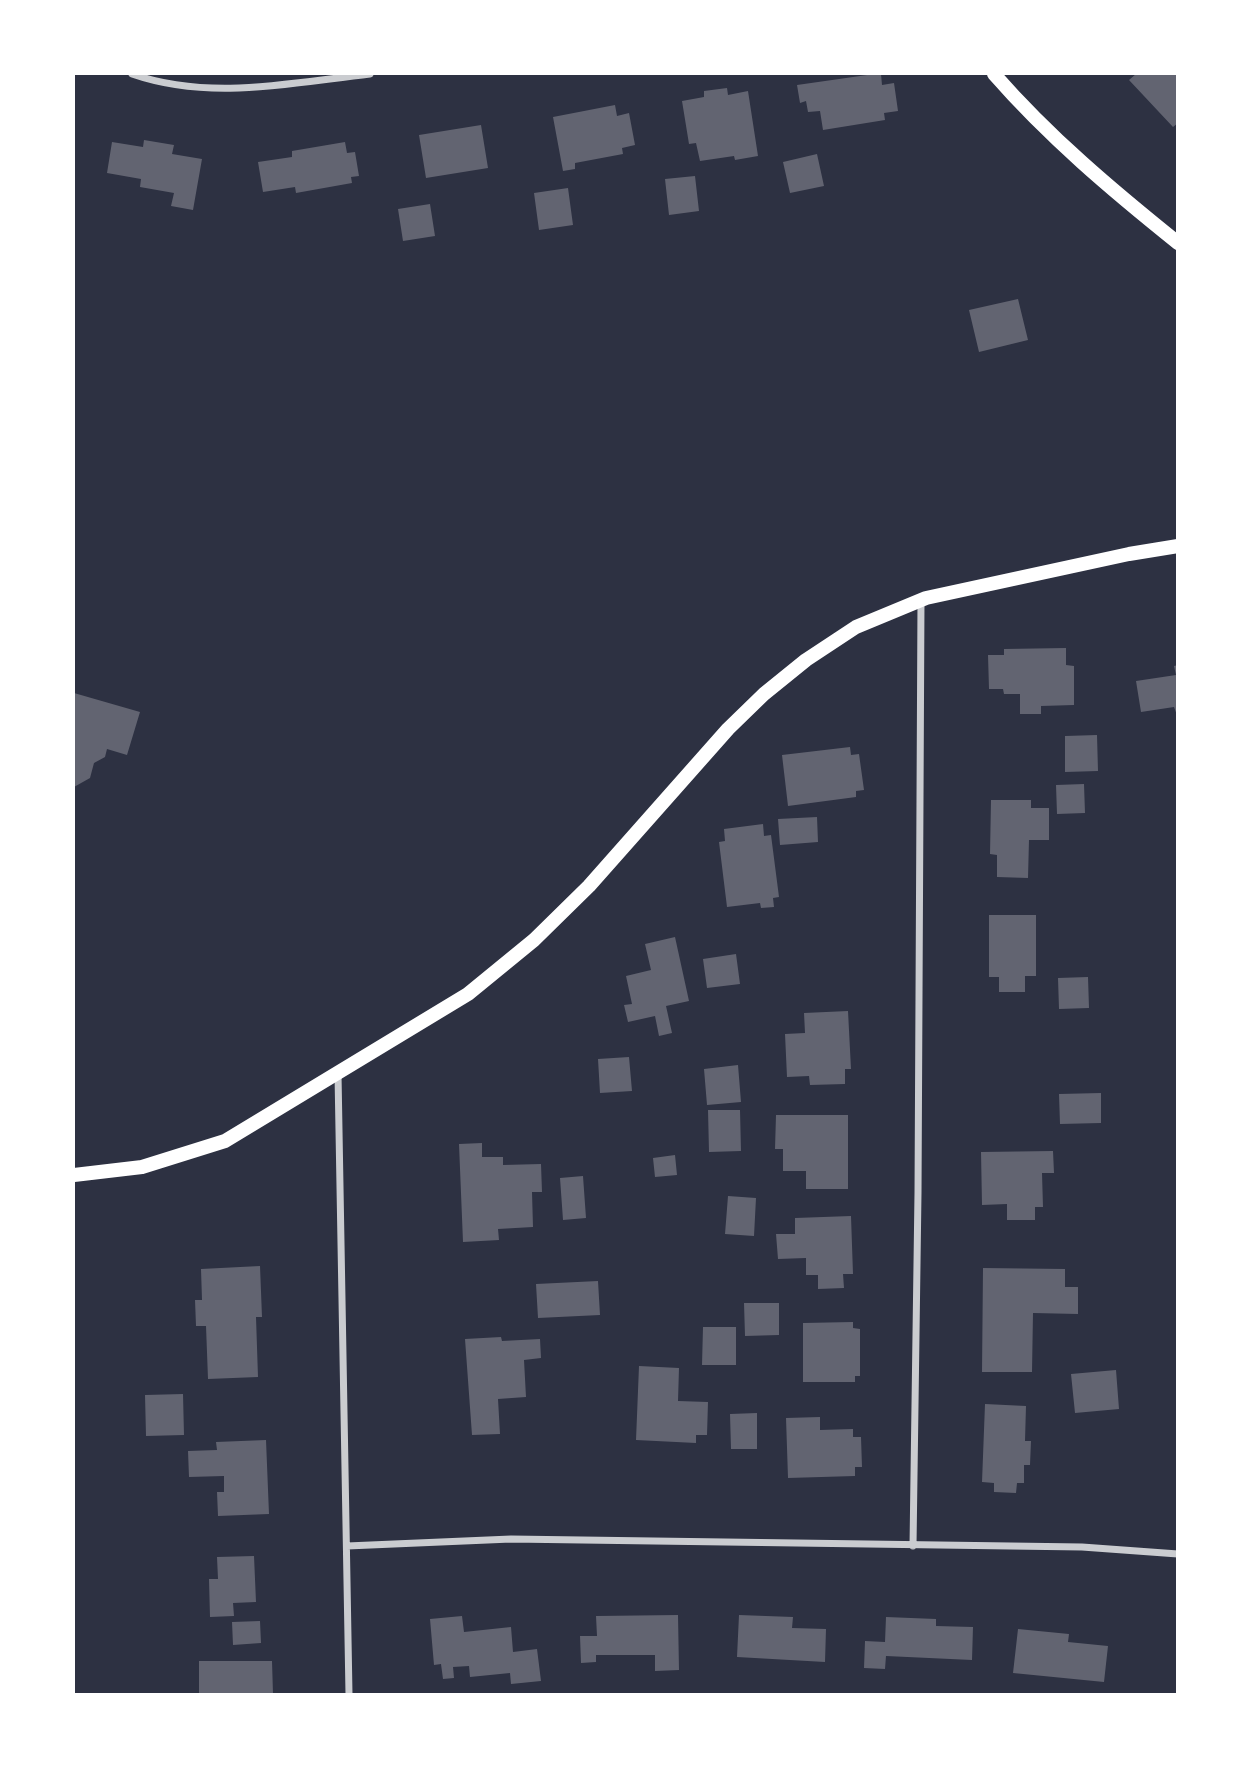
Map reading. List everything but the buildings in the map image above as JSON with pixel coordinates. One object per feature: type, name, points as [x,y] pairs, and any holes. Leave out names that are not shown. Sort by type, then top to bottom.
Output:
[{"type":"main road","points":[[994,74],[1050,135],[1105,185],[1178,243]]},
{"type":"main road","points":[[74,1175],[142,1167],[225,1142],[468,994],[534,940],[589,886],[728,729],[783,678],[856,627],[920,600],[953,591],[1178,546]]},
{"type":"street","points":[[132,74],[182,87],[205,89],[252,88],[370,74]]},
{"type":"street","points":[[913,1546],[919,1179],[920,600]]},
{"type":"street","points":[[338,1074],[349,1695]]},
{"type":"street","points":[[347,1546],[512,1539],[1082,1547],[1178,1554]]}]
